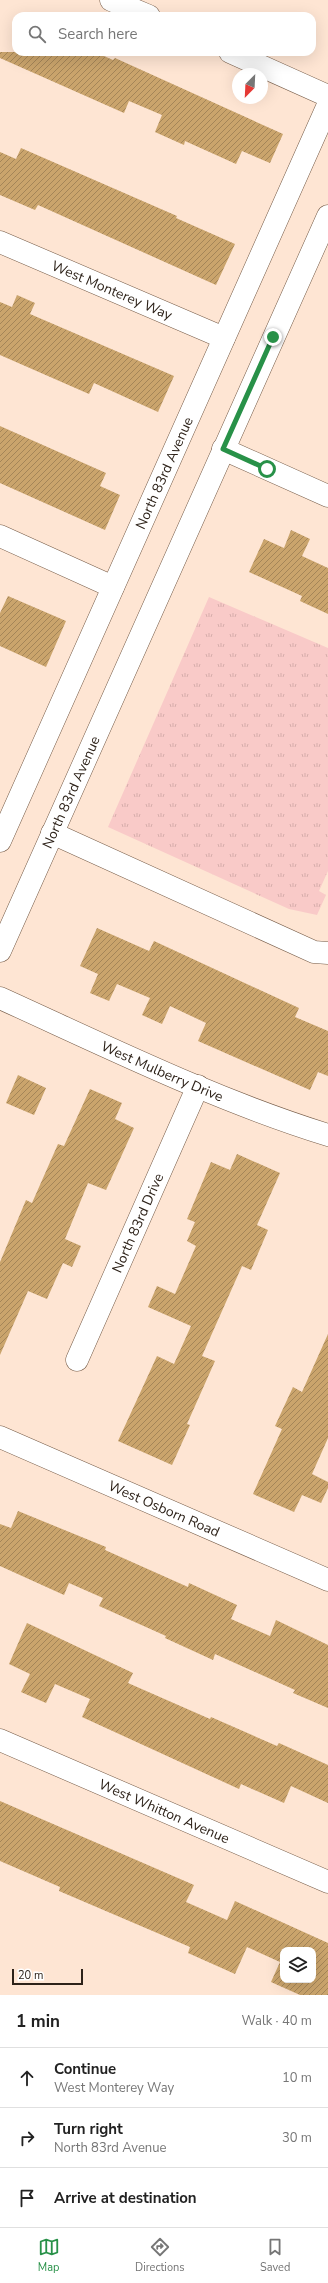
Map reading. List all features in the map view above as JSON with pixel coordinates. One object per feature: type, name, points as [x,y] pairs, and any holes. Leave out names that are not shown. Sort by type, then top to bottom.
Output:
[{"type":"street","points":[[111,0],[140,12]]},
{"type":"street","points":[[239,56],[328,96]]},
{"type":"street","name":"North 83rd Avenue","points":[[2,834],[328,105]]},
{"type":"street","name":"North 83rd Avenue","points":[[0,951],[328,216]]},
{"type":"street","name":"West Monterey Way","points":[[0,242],[224,338]]},
{"type":"street","points":[[223,449],[328,496]]},
{"type":"street","points":[[0,536],[113,587]]},
{"type":"street","points":[[52,833],[314,952],[328,953]]},
{"type":"street","name":"West Mulberry Drive","points":[[0,998],[255,1110],[328,1135]]},
{"type":"street","name":"North 83rd Drive","points":[[77,1360],[198,1086]]},
{"type":"street","name":"West Osborn Road","points":[[0,1437],[328,1580]]},
{"type":"street","name":"West Whitton Avenue","points":[[0,1740],[328,1882]]},
{"type":"green space","points":[[209,597],[328,648],[328,871],[319,891],[326,895],[317,915],[289,909],[108,827]]},
{"type":"building","points":[[0,52],[12,52],[12,56],[104,56],[113,60],[115,58],[283,134],[270,163],[242,151],[236,164],[185,141],[184,145],[155,132],[162,115],[129,101],[124,113],[0,58]]},
{"type":"building","points":[[21,148],[177,216],[176,218],[235,244],[216,285],[38,205],[35,210],[0,195],[0,152],[16,159]]},
{"type":"building","points":[[17,295],[35,303],[30,314],[174,376],[158,412],[94,383],[89,394],[0,355],[0,302],[12,307]]},
{"type":"building","points":[[0,426],[106,473],[100,486],[120,495],[105,530],[0,483]]},
{"type":"building","points":[[291,530],[310,539],[302,556],[328,568],[328,614],[300,601],[302,596],[249,572],[264,539],[284,548]]},
{"type":"building","points":[[8,596],[66,621],[46,667],[0,646],[0,613]]},
{"type":"building","points":[[97,928],[149,951],[154,941],[299,1008],[295,1017],[328,1031],[328,1076],[318,1072],[310,1090],[198,1041],[206,1023],[170,1006],[162,1024],[142,1015],[150,998],[117,984],[109,1001],[90,993],[98,974],[80,966]]},
{"type":"building","points":[[18,1075],[46,1088],[34,1115],[6,1103]]},
{"type":"building","points":[[90,1089],[122,1103],[115,1119],[134,1128],[106,1190],[88,1183],[65,1239],[81,1246],[72,1267],[63,1263],[47,1299],[28,1291],[0,1355],[0,1262],[26,1200],[32,1203],[58,1144],[64,1146]]},
{"type":"building","points":[[237,1154],[280,1173],[257,1225],[268,1230],[251,1270],[242,1266],[202,1356],[215,1361],[187,1424],[190,1425],[172,1465],[118,1441],[157,1356],[174,1364],[191,1326],[148,1307],[157,1286],[175,1294],[196,1246],[187,1241],[195,1222],[187,1219],[211,1162],[230,1170]]},
{"type":"building","points":[[328,1334],[328,1438],[312,1474],[328,1482],[328,1488],[321,1503],[302,1495],[294,1512],[253,1494],[282,1429],[275,1426],[293,1387],[302,1392]]},
{"type":"building","points":[[18,1511],[106,1547],[105,1550],[188,1587],[189,1583],[237,1605],[231,1619],[270,1636],[276,1620],[328,1645],[328,1708],[293,1693],[295,1690],[215,1654],[213,1660],[165,1638],[166,1636],[99,1606],[103,1598],[69,1583],[64,1595],[0,1566],[0,1524],[11,1528]]},
{"type":"building","points":[[27,1623],[133,1673],[128,1683],[210,1719],[211,1717],[277,1746],[279,1743],[328,1765],[328,1803],[291,1786],[284,1803],[241,1784],[239,1789],[82,1717],[90,1699],[55,1684],[46,1703],[21,1692],[30,1674],[9,1664]]},
{"type":"building","points":[[0,1801],[194,1885],[186,1902],[227,1920],[235,1901],[328,1943],[328,1995],[300,1995],[271,1982],[280,1962],[247,1947],[235,1974],[188,1953],[190,1947],[59,1891],[60,1887],[0,1861]]},
{"type":"route","points":[[267,469],[223,449],[273,337]]}]
